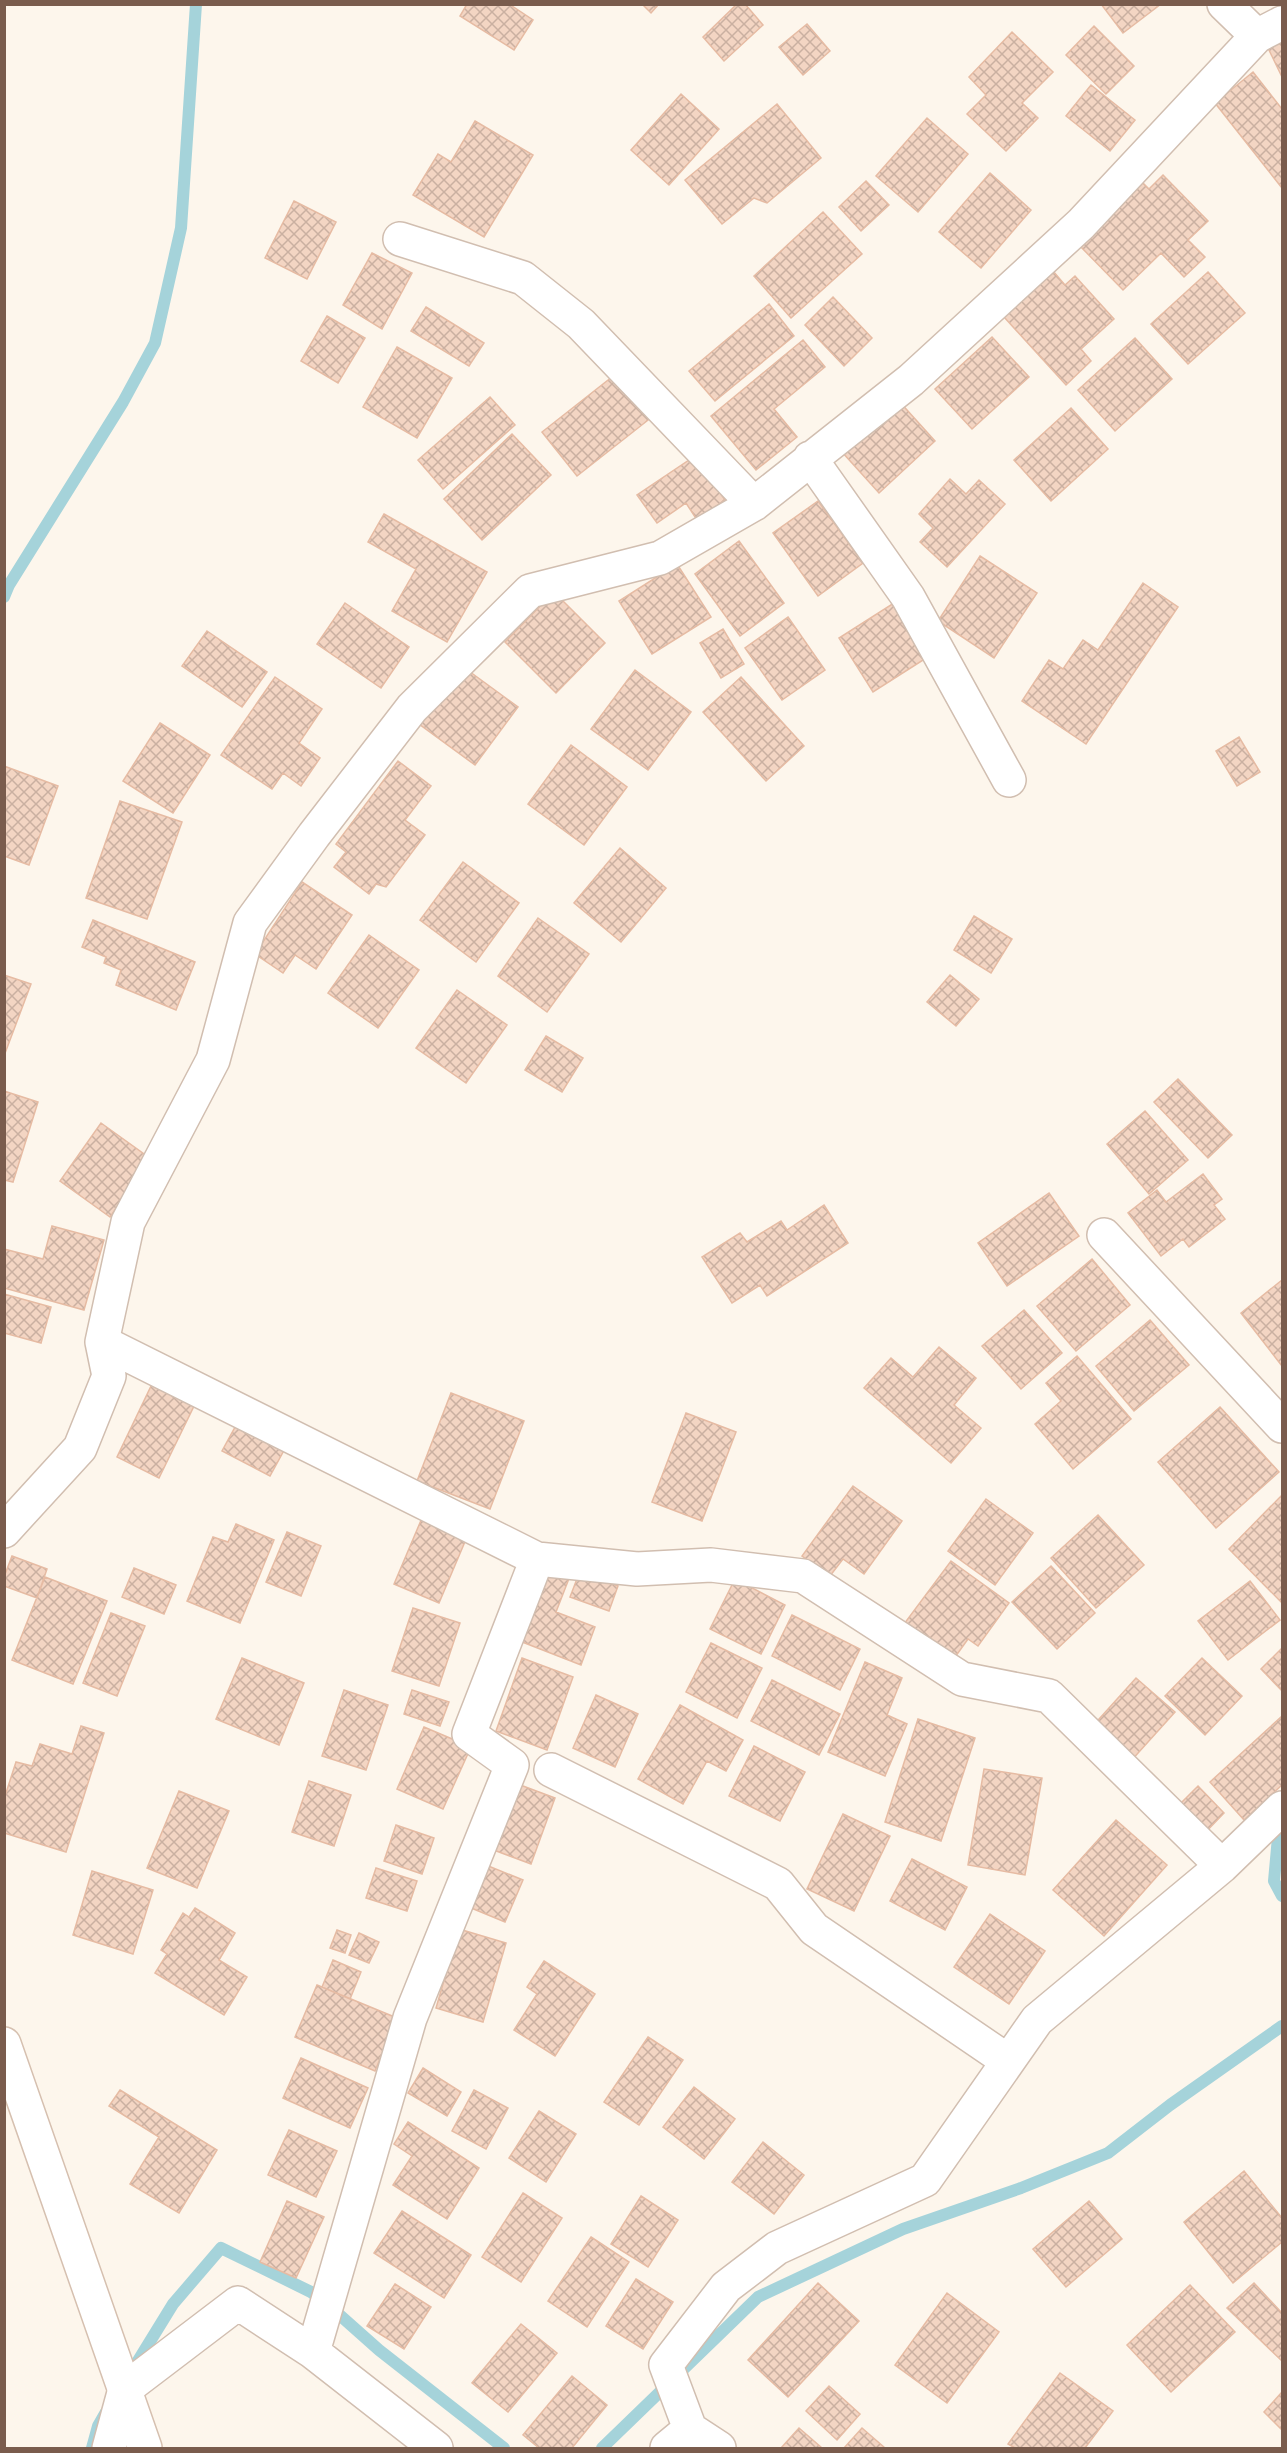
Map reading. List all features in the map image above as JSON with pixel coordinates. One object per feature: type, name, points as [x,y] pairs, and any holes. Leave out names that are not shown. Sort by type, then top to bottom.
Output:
[{"type":"street","points":[[4,1531],[80,1448],[109,1376],[102,1342],[128,1222],[213,1060],[250,923],[314,835],[412,708],[530,591],[660,558],[754,504],[911,380],[1081,224],[1270,30],[1224,4]]},
{"type":"street","points":[[399,239],[523,278],[581,324],[754,504]]},
{"type":"street","points":[[810,458],[908,597],[1009,780]]},
{"type":"street","points":[[1104,1235],[1282,1426]]},
{"type":"street","points":[[102,1342],[537,1559],[638,1569],[711,1565],[802,1576],[962,1679],[1049,1696],[1222,1866]]},
{"type":"street","points":[[313,2352],[410,2018],[512,1765],[469,1734],[537,1559]]},
{"type":"street","points":[[551,1770],[778,1884],[814,1929],[1008,2061]]},
{"type":"street","points":[[719,2448],[678,2439],[666,2365],[726,2286],[777,2248],[925,2180],[1037,2020],[1222,1866],[1282,1808]]},
{"type":"street","points":[[4,2044],[145,2448]]},
{"type":"street","points":[[109,2448],[125,2389],[238,2303],[313,2352],[436,2448]]},
{"type":"building","points":[[467,4],[509,4],[533,20],[514,50],[460,16]]},
{"type":"building","points":[[642,4],[659,4],[651,13]]},
{"type":"building","points":[[737,4],[745,4],[763,25],[724,61],[703,37]]},
{"type":"building","points":[[1101,4],[1161,4],[1123,33]]},
{"type":"building","points":[[807,24],[830,51],[803,75],[779,47]]},
{"type":"building","points":[[1094,26],[1134,66],[1106,94],[1066,55]]},
{"type":"building","points":[[1012,32],[1053,72],[1022,103],[1038,118],[1006,151],[967,114],[986,95],[969,77]]},
{"type":"building","points":[[1282,40],[1282,77],[1268,48]]},
{"type":"building","points":[[1253,72],[1282,109],[1282,188],[1215,103]]},
{"type":"building","points":[[1091,85],[1135,120],[1110,151],[1066,116]]},
{"type":"building","points":[[681,94],[719,129],[669,185],[631,150]]},
{"type":"building","points":[[777,104],[821,158],[767,203],[754,198],[722,224],[685,180]]},
{"type":"building","points":[[927,118],[968,154],[918,212],[876,176]]},
{"type":"building","points":[[475,121],[533,155],[484,237],[413,195],[438,154],[451,162]]},
{"type":"building","points":[[990,173],[1031,210],[981,268],[939,232]]},
{"type":"building","points":[[1163,175],[1208,221],[1188,240],[1205,257],[1184,277],[1161,253],[1123,290],[1079,245],[1142,182],[1149,189]]},
{"type":"building","points":[[866,181],[889,205],[861,231],[839,207]]},
{"type":"building","points":[[294,201],[336,222],[307,279],[265,258]]},
{"type":"building","points":[[823,212],[862,254],[791,318],[754,276]]},
{"type":"building","points":[[372,253],[412,273],[382,329],[343,305]]},
{"type":"building","points":[[1053,271],[1065,285],[1075,276],[1114,319],[1081,349],[1091,361],[1066,385],[1004,317]]},
{"type":"building","points":[[1208,272],[1245,313],[1188,364],[1151,324]]},
{"type":"building","points":[[833,297],[872,338],[844,366],[805,325]]},
{"type":"building","points":[[769,304],[794,336],[715,401],[689,371]]},
{"type":"building","points":[[426,307],[484,343],[469,366],[411,331]]},
{"type":"building","points":[[327,316],[365,338],[338,383],[301,361]]},
{"type":"building","points":[[992,337],[1029,377],[972,429],[935,389]]},
{"type":"building","points":[[1135,338],[1172,379],[1115,431],[1078,390]]},
{"type":"building","points":[[803,340],[825,367],[774,409],[797,437],[756,470],[711,416]]},
{"type":"building","points":[[397,347],[452,378],[417,438],[363,407]]},
{"type":"building","points":[[617,373],[652,417],[577,476],[542,432]]},
{"type":"building","points":[[490,397],[515,425],[443,489],[418,460]]},
{"type":"building","points":[[898,400],[935,441],[879,493],[842,452]]},
{"type":"building","points":[[1071,408],[1108,449],[1051,501],[1014,460]]},
{"type":"building","points":[[512,434],[551,475],[482,540],[444,499]]},
{"type":"building","points":[[695,456],[725,500],[697,520],[686,503],[657,523],[637,495]]},
{"type":"building","points":[[950,479],[966,494],[979,480],[1005,504],[947,567],[920,542],[933,528],[919,514]]},
{"type":"building","points":[[818,501],[863,563],[818,596],[773,533]]},
{"type":"building","points":[[384,514],[487,572],[447,642],[392,611],[416,569],[368,542]]},
{"type":"building","points":[[739,541],[784,603],[740,636],[695,574]]},
{"type":"building","points":[[980,556],[1037,593],[994,658],[938,621]]},
{"type":"building","points":[[677,564],[711,617],[652,654],[619,601]]},
{"type":"building","points":[[1143,583],[1178,607],[1086,744],[1022,701],[1049,660],[1063,669],[1083,640],[1098,650]]},
{"type":"building","points":[[554,592],[605,643],[556,693],[505,642]]},
{"type":"building","points":[[897,601],[931,655],[873,692],[839,638]]},
{"type":"building","points":[[345,603],[409,647],[381,688],[317,644]]},
{"type":"building","points":[[788,617],[825,670],[782,700],[745,648]]},
{"type":"building","points":[[723,629],[744,664],[721,678],[700,643]]},
{"type":"building","points":[[207,631],[267,672],[242,707],[182,666]]},
{"type":"building","points":[[462,666],[518,707],[475,765],[419,724]]},
{"type":"building","points":[[635,670],[691,712],[648,770],[591,729]]},
{"type":"building","points":[[275,677],[322,709],[299,743],[320,758],[301,786],[283,773],[272,789],[221,755]]},
{"type":"building","points":[[741,677],[804,746],[766,781],[703,712]]},
{"type":"building","points":[[160,723],[210,755],[173,813],[123,781]]},
{"type":"building","points":[[1239,737],[1260,772],[1237,786],[1216,751]]},
{"type":"building","points":[[571,745],[627,787],[584,845],[528,804]]},
{"type":"building","points":[[398,761],[431,786],[405,820],[425,835],[386,887],[376,884],[369,894],[334,867],[346,852],[336,844]]},
{"type":"building","points":[[4,766],[58,786],[29,865],[4,856]]},
{"type":"building","points":[[120,801],[182,822],[147,919],[86,898]]},
{"type":"building","points":[[620,848],[666,888],[621,942],[574,903]]},
{"type":"building","points":[[463,862],[519,903],[476,962],[420,920]]},
{"type":"building","points":[[302,882],[352,915],[316,969],[295,955],[283,973],[255,954]]},
{"type":"building","points":[[974,916],[1012,939],[991,973],[954,950]]},
{"type":"building","points":[[538,918],[589,954],[547,1012],[498,976]]},
{"type":"building","points":[[93,920],[195,962],[176,1010],[116,985],[121,970],[104,963],[106,957],[82,947]]},
{"type":"building","points":[[369,935],[419,970],[378,1028],[328,993]]},
{"type":"building","points":[[4,975],[31,984],[4,1056]]},
{"type":"building","points":[[950,975],[979,999],[956,1026],[927,1002]]},
{"type":"building","points":[[457,990],[507,1025],[466,1083],[416,1048]]},
{"type":"building","points":[[546,1036],[583,1058],[562,1092],[525,1070]]},
{"type":"building","points":[[1178,1079],[1232,1135],[1208,1158],[1154,1102]]},
{"type":"building","points":[[4,1091],[38,1102],[13,1182],[4,1180]]},
{"type":"building","points":[[1145,1111],[1188,1160],[1149,1194],[1107,1144]]},
{"type":"building","points":[[101,1123],[151,1159],[110,1217],[60,1181]]},
{"type":"building","points":[[1203,1174],[1222,1199],[1214,1205],[1225,1219],[1189,1247],[1183,1239],[1161,1256],[1128,1213],[1157,1190],[1166,1202]]},
{"type":"building","points":[[1049,1193],[1079,1236],[1007,1286],[978,1243]]},
{"type":"building","points":[[824,1205],[848,1243],[767,1296],[760,1285],[732,1303],[702,1257],[740,1233],[747,1242],[781,1221],[787,1230]]},
{"type":"building","points":[[52,1226],[104,1240],[84,1310],[4,1288],[4,1249],[43,1259]]},
{"type":"building","points":[[1092,1259],[1130,1305],[1076,1351],[1037,1306]]},
{"type":"building","points":[[1282,1280],[1282,1366],[1241,1313]]},
{"type":"building","points":[[4,1294],[51,1307],[41,1343],[4,1333]]},
{"type":"building","points":[[1024,1310],[1062,1353],[1021,1389],[982,1346]]},
{"type":"building","points":[[1150,1320],[1189,1365],[1134,1411],[1096,1366]]},
{"type":"building","points":[[939,1347],[976,1378],[954,1405],[981,1428],[951,1463],[864,1388],[891,1358],[913,1377]]},
{"type":"building","points":[[1077,1356],[1131,1419],[1073,1469],[1035,1424],[1061,1401],[1046,1383]]},
{"type":"building","points":[[152,1384],[195,1404],[159,1478],[117,1457]]},
{"type":"building","points":[[451,1393],[524,1421],[490,1509],[417,1481]]},
{"type":"building","points":[[1220,1407],[1279,1472],[1216,1528],[1158,1462]]},
{"type":"building","points":[[686,1413],[736,1432],[702,1521],[652,1502]]},
{"type":"building","points":[[240,1418],[288,1443],[270,1476],[222,1451]]},
{"type":"building","points":[[853,1486],[902,1521],[864,1574],[843,1559],[830,1576],[802,1556]]},
{"type":"building","points":[[1282,1495],[1282,1603],[1229,1549]]},
{"type":"building","points":[[986,1499],[1033,1533],[995,1585],[948,1551]]},
{"type":"building","points":[[1098,1515],[1144,1565],[1096,1608],[1051,1558]]},
{"type":"building","points":[[422,1518],[467,1537],[439,1603],[394,1584]]},
{"type":"building","points":[[236,1524],[274,1540],[240,1623],[187,1601],[213,1537],[228,1542]]},
{"type":"building","points":[[287,1532],[321,1546],[301,1596],[266,1582]]},
{"type":"building","points":[[12,1556],[47,1569],[37,1598],[4,1586],[4,1577]]},
{"type":"building","points":[[951,1561],[1009,1603],[978,1646],[968,1639],[953,1660],[904,1624]]},
{"type":"building","points":[[542,1565],[570,1576],[556,1612],[595,1627],[581,1665],[512,1638]]},
{"type":"building","points":[[1051,1566],[1095,1613],[1057,1649],[1012,1602]]},
{"type":"building","points":[[134,1568],[176,1585],[164,1614],[122,1597]]},
{"type":"building","points":[[580,1571],[618,1586],[609,1611],[570,1597]]},
{"type":"building","points":[[45,1577],[107,1601],[73,1684],[12,1660]]},
{"type":"building","points":[[735,1579],[785,1605],[761,1654],[710,1629]]},
{"type":"building","points":[[1250,1581],[1280,1620],[1228,1660],[1198,1621]]},
{"type":"building","points":[[413,1608],[460,1623],[439,1686],[392,1671]]},
{"type":"building","points":[[111,1613],[145,1626],[117,1696],[83,1683]]},
{"type":"building","points":[[792,1615],[860,1649],[840,1690],[772,1656]]},
{"type":"building","points":[[711,1643],[762,1668],[737,1718],[686,1692]]},
{"type":"building","points":[[1282,1648],[1282,1691],[1261,1669]]},
{"type":"building","points":[[242,1658],[304,1683],[279,1745],[216,1719]]},
{"type":"building","points":[[522,1658],[573,1677],[547,1750],[496,1731]]},
{"type":"building","points":[[1202,1658],[1242,1696],[1205,1735],[1165,1696]]},
{"type":"building","points":[[865,1662],[902,1678],[887,1715],[907,1724],[885,1776],[828,1752]]},
{"type":"building","points":[[1136,1678],[1175,1712],[1130,1762],[1091,1728]]},
{"type":"building","points":[[772,1680],[840,1714],[819,1755],[751,1721]]},
{"type":"building","points":[[344,1690],[388,1705],[366,1770],[322,1756]]},
{"type":"building","points":[[412,1690],[449,1702],[440,1726],[404,1714]]},
{"type":"building","points":[[596,1695],[638,1714],[615,1767],[573,1748]]},
{"type":"building","points":[[680,1705],[743,1740],[726,1771],[707,1761],[683,1804],[638,1779]]},
{"type":"building","points":[[1281,1717],[1282,1785],[1244,1820],[1210,1782]]},
{"type":"building","points":[[918,1719],[975,1738],[941,1841],[885,1822]]},
{"type":"building","points":[[81,1726],[104,1733],[66,1852],[4,1833],[4,1799],[16,1762],[32,1766],[40,1744],[72,1754]]},
{"type":"building","points":[[424,1727],[471,1747],[443,1809],[397,1789]]},
{"type":"building","points":[[754,1746],[805,1772],[780,1821],[729,1796]]},
{"type":"building","points":[[984,1769],[1042,1778],[1025,1875],[968,1865]]},
{"type":"building","points":[[309,1781],[351,1795],[334,1846],[292,1832]]},
{"type":"building","points":[[515,1783],[555,1798],[531,1864],[491,1849]]},
{"type":"building","points":[[1198,1786],[1224,1813],[1201,1837],[1174,1810]]},
{"type":"building","points":[[179,1791],[229,1811],[197,1888],[147,1868]]},
{"type":"building","points":[[843,1814],[890,1836],[854,1911],[807,1889]]},
{"type":"building","points":[[1116,1820],[1167,1865],[1104,1936],[1053,1890]]},
{"type":"building","points":[[396,1825],[434,1838],[422,1874],[384,1861]]},
{"type":"building","points":[[912,1859],[967,1887],[945,1930],[890,1901]]},
{"type":"building","points":[[481,1863],[523,1880],[505,1922],[464,1905]]},
{"type":"building","points":[[376,1868],[417,1881],[407,1911],[366,1898]]},
{"type":"building","points":[[92,1871],[153,1890],[133,1954],[73,1935]]},
{"type":"building","points":[[195,1908],[235,1933],[219,1960],[247,1977],[224,2015],[155,1973],[167,1954],[161,1950],[183,1913],[189,1917]]},
{"type":"building","points":[[990,1914],[1045,1951],[1009,2004],[954,1967]]},
{"type":"building","points":[[459,1929],[506,1943],[483,2022],[436,2008]]},
{"type":"building","points":[[337,1930],[351,1935],[345,1953],[330,1948]]},
{"type":"building","points":[[359,1933],[379,1942],[369,1963],[349,1955]]},
{"type":"building","points":[[333,1960],[361,1972],[350,1999],[322,1987]]},
{"type":"building","points":[[544,1961],[595,1994],[555,2056],[514,2030],[537,1994],[527,1987]]},
{"type":"building","points":[[317,1985],[397,2018],[375,2071],[295,2037]]},
{"type":"building","points":[[648,2037],[683,2060],[639,2125],[604,2102]]},
{"type":"building","points":[[301,2058],[368,2088],[350,2128],[283,2098]]},
{"type":"building","points":[[423,2068],[461,2092],[447,2116],[408,2093]]},
{"type":"building","points":[[694,2087],[735,2119],[704,2159],[663,2127]]},
{"type":"building","points":[[120,2090],[217,2150],[179,2213],[130,2184],[159,2137],[109,2106]]},
{"type":"building","points":[[474,2090],[508,2108],[486,2149],[452,2131]]},
{"type":"building","points":[[539,2111],[576,2134],[546,2182],[509,2158]]},
{"type":"building","points":[[408,2122],[479,2168],[447,2219],[393,2185],[412,2156],[394,2144]]},
{"type":"building","points":[[289,2130],[337,2151],[316,2197],[268,2175]]},
{"type":"building","points":[[763,2142],[804,2175],[774,2214],[732,2182]]},
{"type":"building","points":[[1244,2171],[1282,2218],[1282,2242],[1233,2283],[1184,2222]]},
{"type":"building","points":[[523,2193],[562,2218],[521,2282],[482,2257]]},
{"type":"building","points":[[641,2196],[678,2220],[648,2267],[611,2244]]},
{"type":"building","points":[[287,2201],[324,2217],[296,2278],[260,2262]]},
{"type":"building","points":[[1089,2201],[1122,2239],[1066,2287],[1033,2249]]},
{"type":"building","points":[[402,2211],[471,2255],[444,2298],[374,2253]]},
{"type":"building","points":[[591,2237],[629,2262],[587,2327],[548,2301]]},
{"type":"building","points":[[636,2279],[673,2302],[643,2349],[606,2326]]},
{"type":"building","points":[[818,2283],[859,2321],[788,2397],[748,2360]]},
{"type":"building","points":[[1254,2283],[1282,2313],[1282,2361],[1227,2308]]},
{"type":"building","points":[[395,2284],[431,2307],[404,2349],[367,2326]]},
{"type":"building","points":[[1190,2285],[1235,2332],[1171,2392],[1127,2345]]},
{"type":"building","points":[[947,2293],[999,2332],[947,2403],[895,2365]]},
{"type":"building","points":[[521,2324],[557,2353],[508,2412],[472,2383]]},
{"type":"building","points":[[1060,2373],[1113,2411],[1085,2448],[1015,2448],[1008,2444]]},
{"type":"building","points":[[572,2376],[607,2405],[572,2448],[539,2448],[523,2435]]},
{"type":"building","points":[[829,2386],[860,2414],[837,2440],[806,2411]]},
{"type":"building","points":[[1282,2392],[1282,2430],[1264,2412]]},
{"type":"building","points":[[799,2428],[822,2448],[781,2448]]},
{"type":"building","points":[[862,2428],[885,2448],[844,2448]]},
{"type":"waterway","points":[[4,597],[9,585],[123,402],[155,343],[181,228],[196,4]]},
{"type":"waterway","points":[[1282,1834],[1278,1837],[1274,1881],[1282,1896]]},
{"type":"waterway","points":[[602,2448],[758,2297],[903,2229],[1021,2188],[1108,2153],[1170,2105],[1282,2026]]},
{"type":"waterway","points":[[133,2369],[173,2304],[221,2248],[311,2292],[379,2350],[504,2448]]},
{"type":"waterway","points":[[92,2448],[98,2426],[106,2412]]}]
